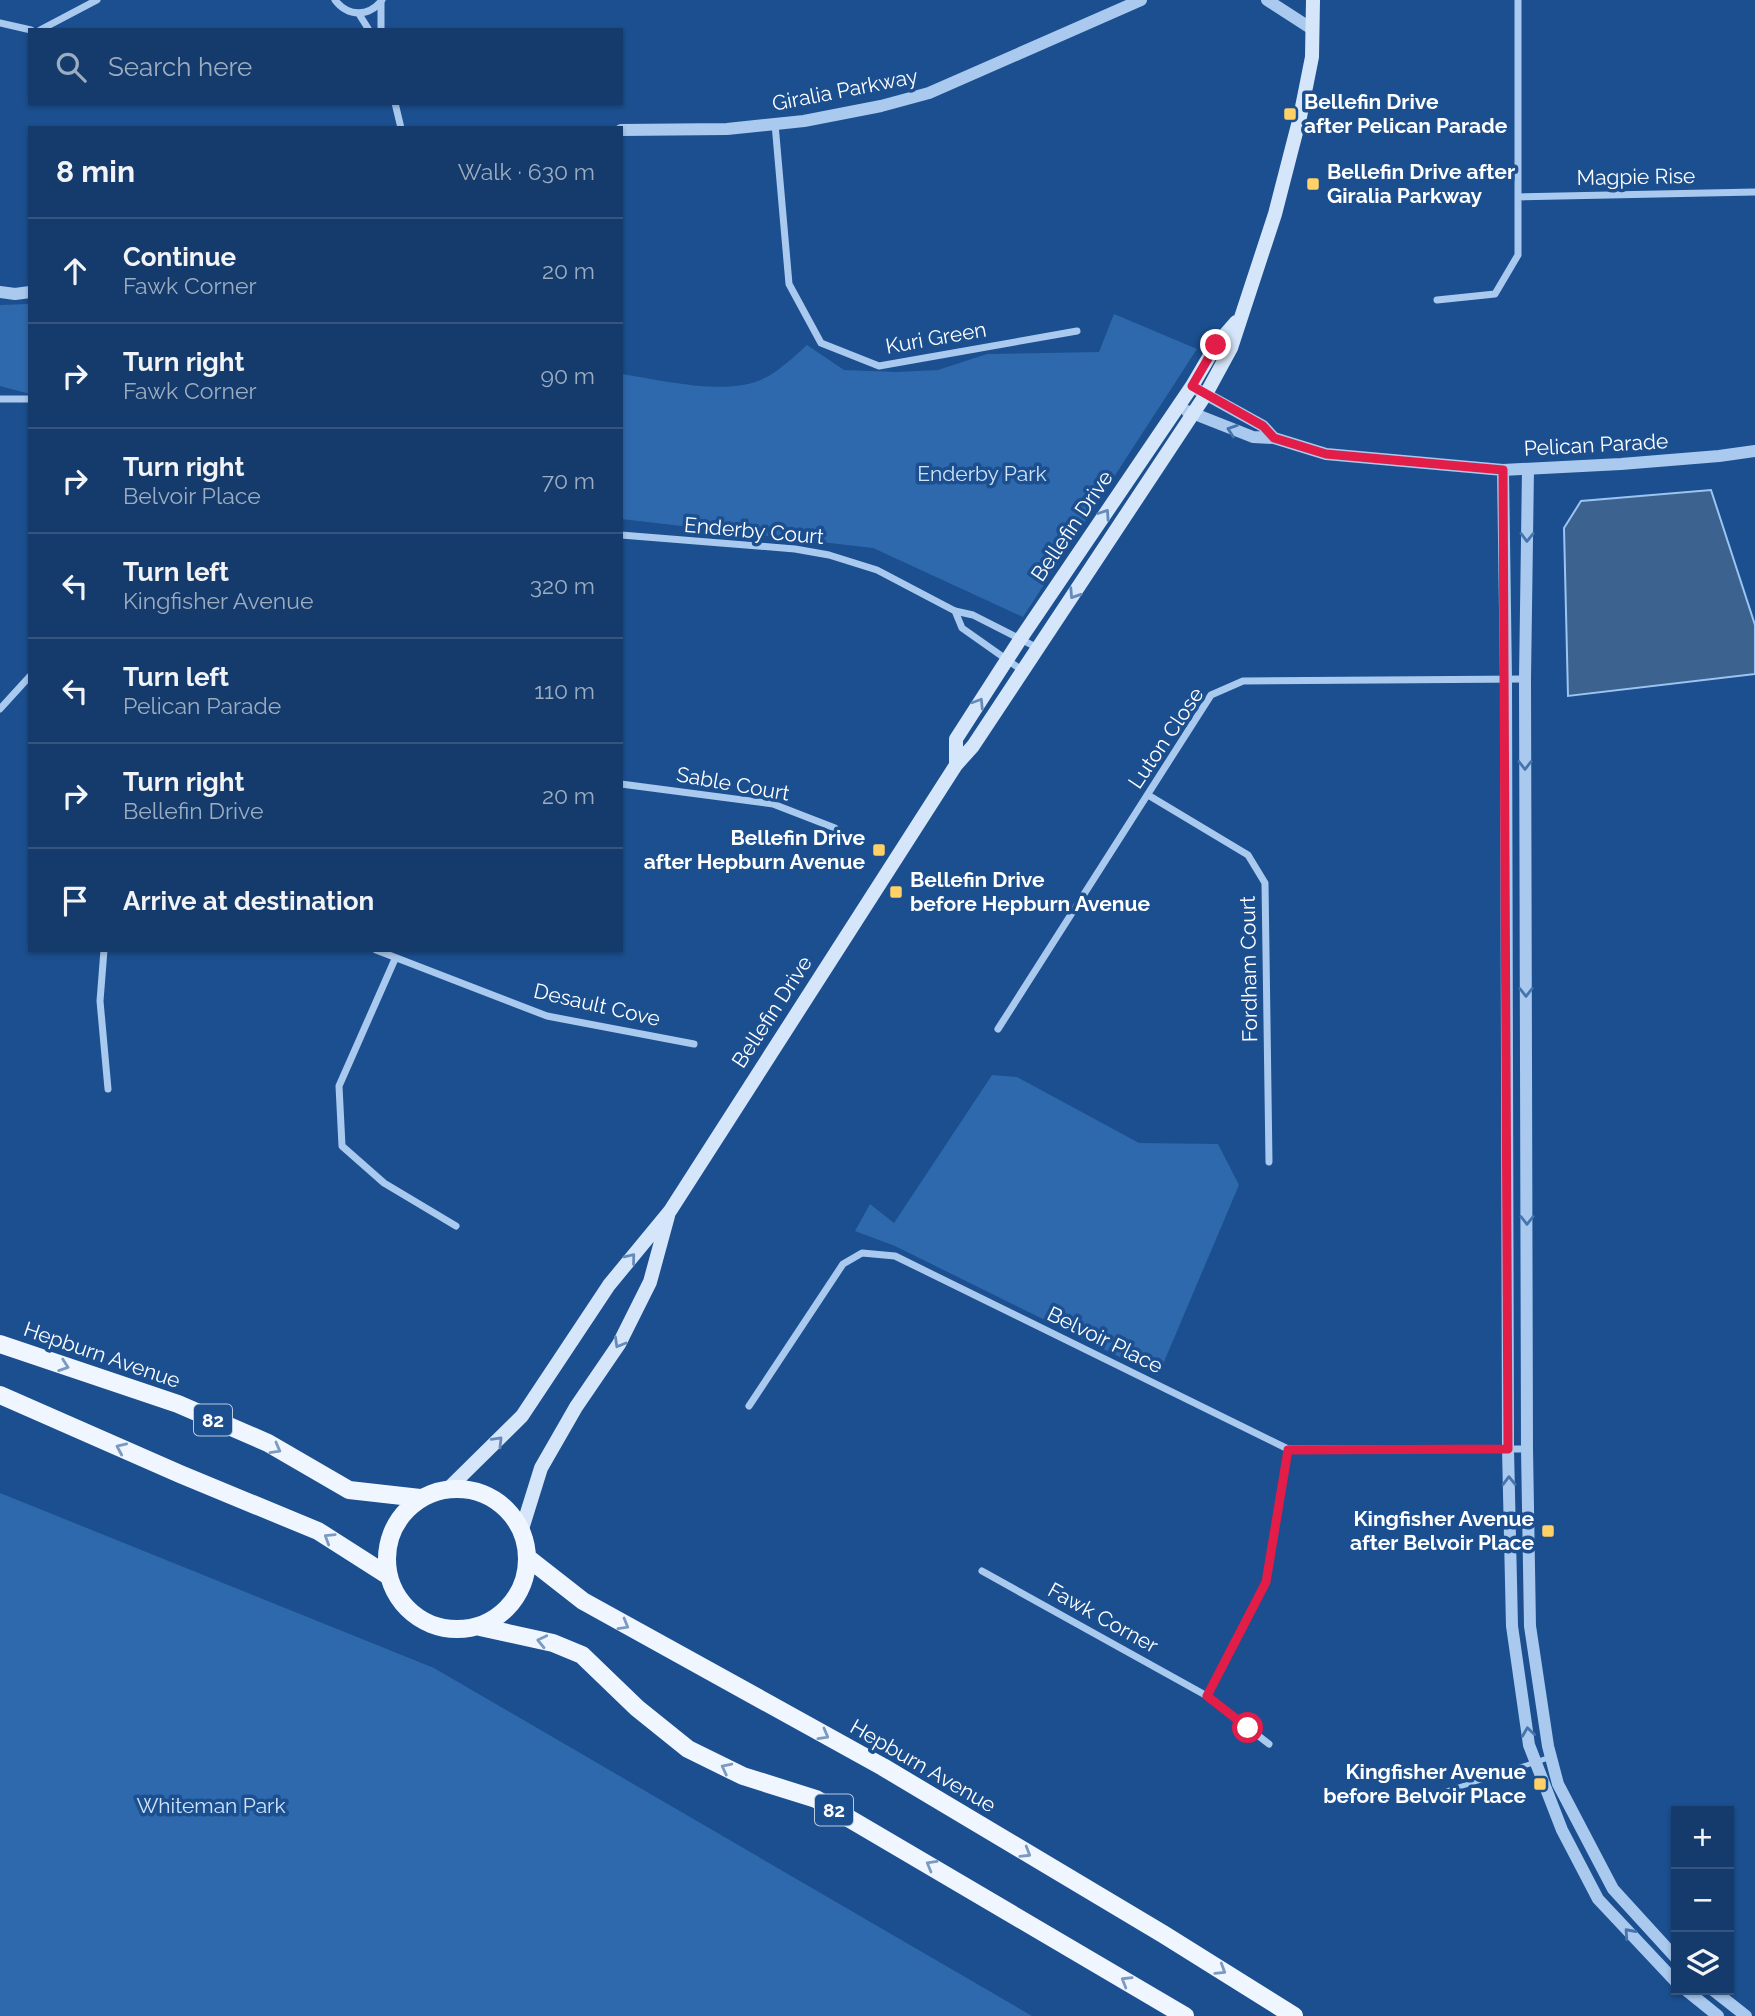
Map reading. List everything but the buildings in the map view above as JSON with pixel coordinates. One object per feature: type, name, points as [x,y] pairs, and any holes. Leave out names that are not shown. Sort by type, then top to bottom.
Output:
[{"type":"main road","name":"Bellefin Drive","points":[[449,1489],[522,1416],[609,1285],[670,1211],[956,765],[973,746],[1206,394],[1231,348],[1264,253],[1300,117],[1312,57],[1313,0]]},
{"type":"main road","name":"Bellefin Drive","points":[[956,765],[956,739],[1021,638],[1179,406],[1216,345],[1240,318]]},
{"type":"main road","name":"Bellefin Drive","points":[[522,1530],[541,1468],[576,1407],[619,1344],[650,1282],[670,1211]]},
{"type":"main road","name":"Hepburn Avenue","points":[[0,1344],[178,1404],[268,1443],[349,1490],[420,1498]]},
{"type":"main road","name":"82","points":[[0,1395],[318,1531],[387,1575]]},
{"type":"main road","name":"82","points":[[480,1627],[506,1612],[523,1587],[528,1558],[522,1530],[504,1506],[478,1491],[449,1489],[420,1498],[398,1518],[387,1545],[387,1575],[399,1602],[422,1621],[450,1630],[480,1627],[553,1643],[582,1655],[637,1708],[688,1749],[743,1776],[816,1799],[1185,2016]]},
{"type":"main road","name":"Hepburn Avenue","points":[[528,1558],[583,1601],[883,1768],[1163,1934],[1294,2016]]},
{"type":"street","points":[[44,28],[97,0]]},
{"type":"street","points":[[335,0],[344,10],[359,14],[373,9],[382,0]]},
{"type":"street","points":[[382,0],[382,28]]},
{"type":"street","name":"Giralia Parkway","points":[[623,130],[727,129],[804,121],[881,106],[929,93],[1141,0]]},
{"type":"street","points":[[1267,0],[1312,29]]},
{"type":"street","points":[[1437,300],[1495,294],[1518,255],[1518,0]]},
{"type":"street","points":[[359,14],[368,28]]},
{"type":"street","points":[[0,23],[28,29]]},
{"type":"street","points":[[395,105],[401,126]]},
{"type":"street","name":"Kuri Green","points":[[775,124],[789,284],[821,343],[879,366],[1077,331]]},
{"type":"street","name":"Magpie Rise","points":[[1518,197],[1755,192]]},
{"type":"street","points":[[0,292],[28,292]]},
{"type":"street","name":"Pelican Parade","points":[[1192,386],[1263,426],[1274,438]]},
{"type":"street","points":[[0,399],[28,399]]},
{"type":"street","name":"Pelican Parade","points":[[1179,406],[1253,437],[1274,438],[1326,454],[1503,470],[1691,459],[1755,451]]},
{"type":"street","points":[[1528,469],[1525,679],[1530,1626],[1551,1757],[1558,1784],[1613,1889],[1671,1953]]},
{"type":"street","points":[[1503,470],[1508,1449],[1512,1626],[1530,1745],[1562,1830],[1598,1899],[1671,1977]]},
{"type":"street","name":"Enderby Court","points":[[623,535],[795,549],[829,555],[877,570],[955,611],[973,615],[1038,648]]},
{"type":"street","name":"Enderby Court","points":[[955,611],[962,628],[1023,671]]},
{"type":"street","points":[[0,709],[28,678]]},
{"type":"street","name":"Luton Close","points":[[998,1029],[1212,695],[1243,681],[1525,679]]},
{"type":"street","name":"Sable Court","points":[[623,784],[773,804],[835,828]]},
{"type":"street","name":"Fordham Court","points":[[1148,795],[1248,855],[1265,883],[1269,1162]]},
{"type":"street","points":[[104,952],[100,1001],[107,1089]]},
{"type":"street","name":"Desault Cove","points":[[380,952],[547,1016],[694,1044]]},
{"type":"street","points":[[395,959],[338,1086],[342,1146],[384,1182],[456,1226]]},
{"type":"street","name":"Belvoir Place","points":[[750,1406],[843,1264],[862,1253],[895,1256],[1288,1450],[1527,1449]]},
{"type":"street","points":[[1207,1696],[1266,1582],[1288,1450]]},
{"type":"street","name":"Fawk Corner","points":[[982,1570],[1207,1696],[1269,1744]]},
{"type":"street","points":[[1692,1995],[1718,2016]]},
{"type":"street","points":[[1719,1995],[1746,2016]]},
{"type":"lane","points":[[1447,1791],[1551,1757]]},
{"type":"green space","points":[[28,304],[28,393],[0,386],[0,305]]},
{"type":"green space","name":"Enderby Park","points":[[1114,314],[1197,349],[1023,617],[873,548],[623,519],[623,374],[709,387],[743,385],[772,374],[807,345],[844,370],[896,372],[938,370],[987,354],[1099,352]]},
{"type":"green space","points":[[992,1075],[1017,1077],[1139,1143],[1218,1144],[1239,1185],[1158,1376],[895,1246],[855,1231],[870,1204],[894,1223]]},
{"type":"green space","name":"Whiteman Park","points":[[0,1493],[434,1668],[1032,2016],[0,2016]]},
{"type":"shaded area","points":[[1711,490],[1755,625],[1755,674],[1568,696],[1564,528],[1581,501]]},
{"type":"place","name":"Bellefin Drive after Pelican Parade","points":[[1290,114]]},
{"type":"place","name":"Bellefin Drive after Giralia Parkway","points":[[1313,184]]},
{"type":"place","name":"Bellefin Drive after Hepburn Avenue","points":[[879,850]]},
{"type":"place","name":"Bellefin Drive before Hepburn Avenue","points":[[896,892]]},
{"type":"place","name":"Kingfisher Avenue after Belvoir Place","points":[[1548,1531]]},
{"type":"place","name":"Kingfisher Avenue before Belvoir Place","points":[[1540,1784]]},
{"type":"route","points":[[1216,345],[1192,386],[1263,426],[1274,438],[1326,454],[1503,470],[1508,1449],[1288,1450],[1266,1582],[1207,1696],[1248,1728]]}]
